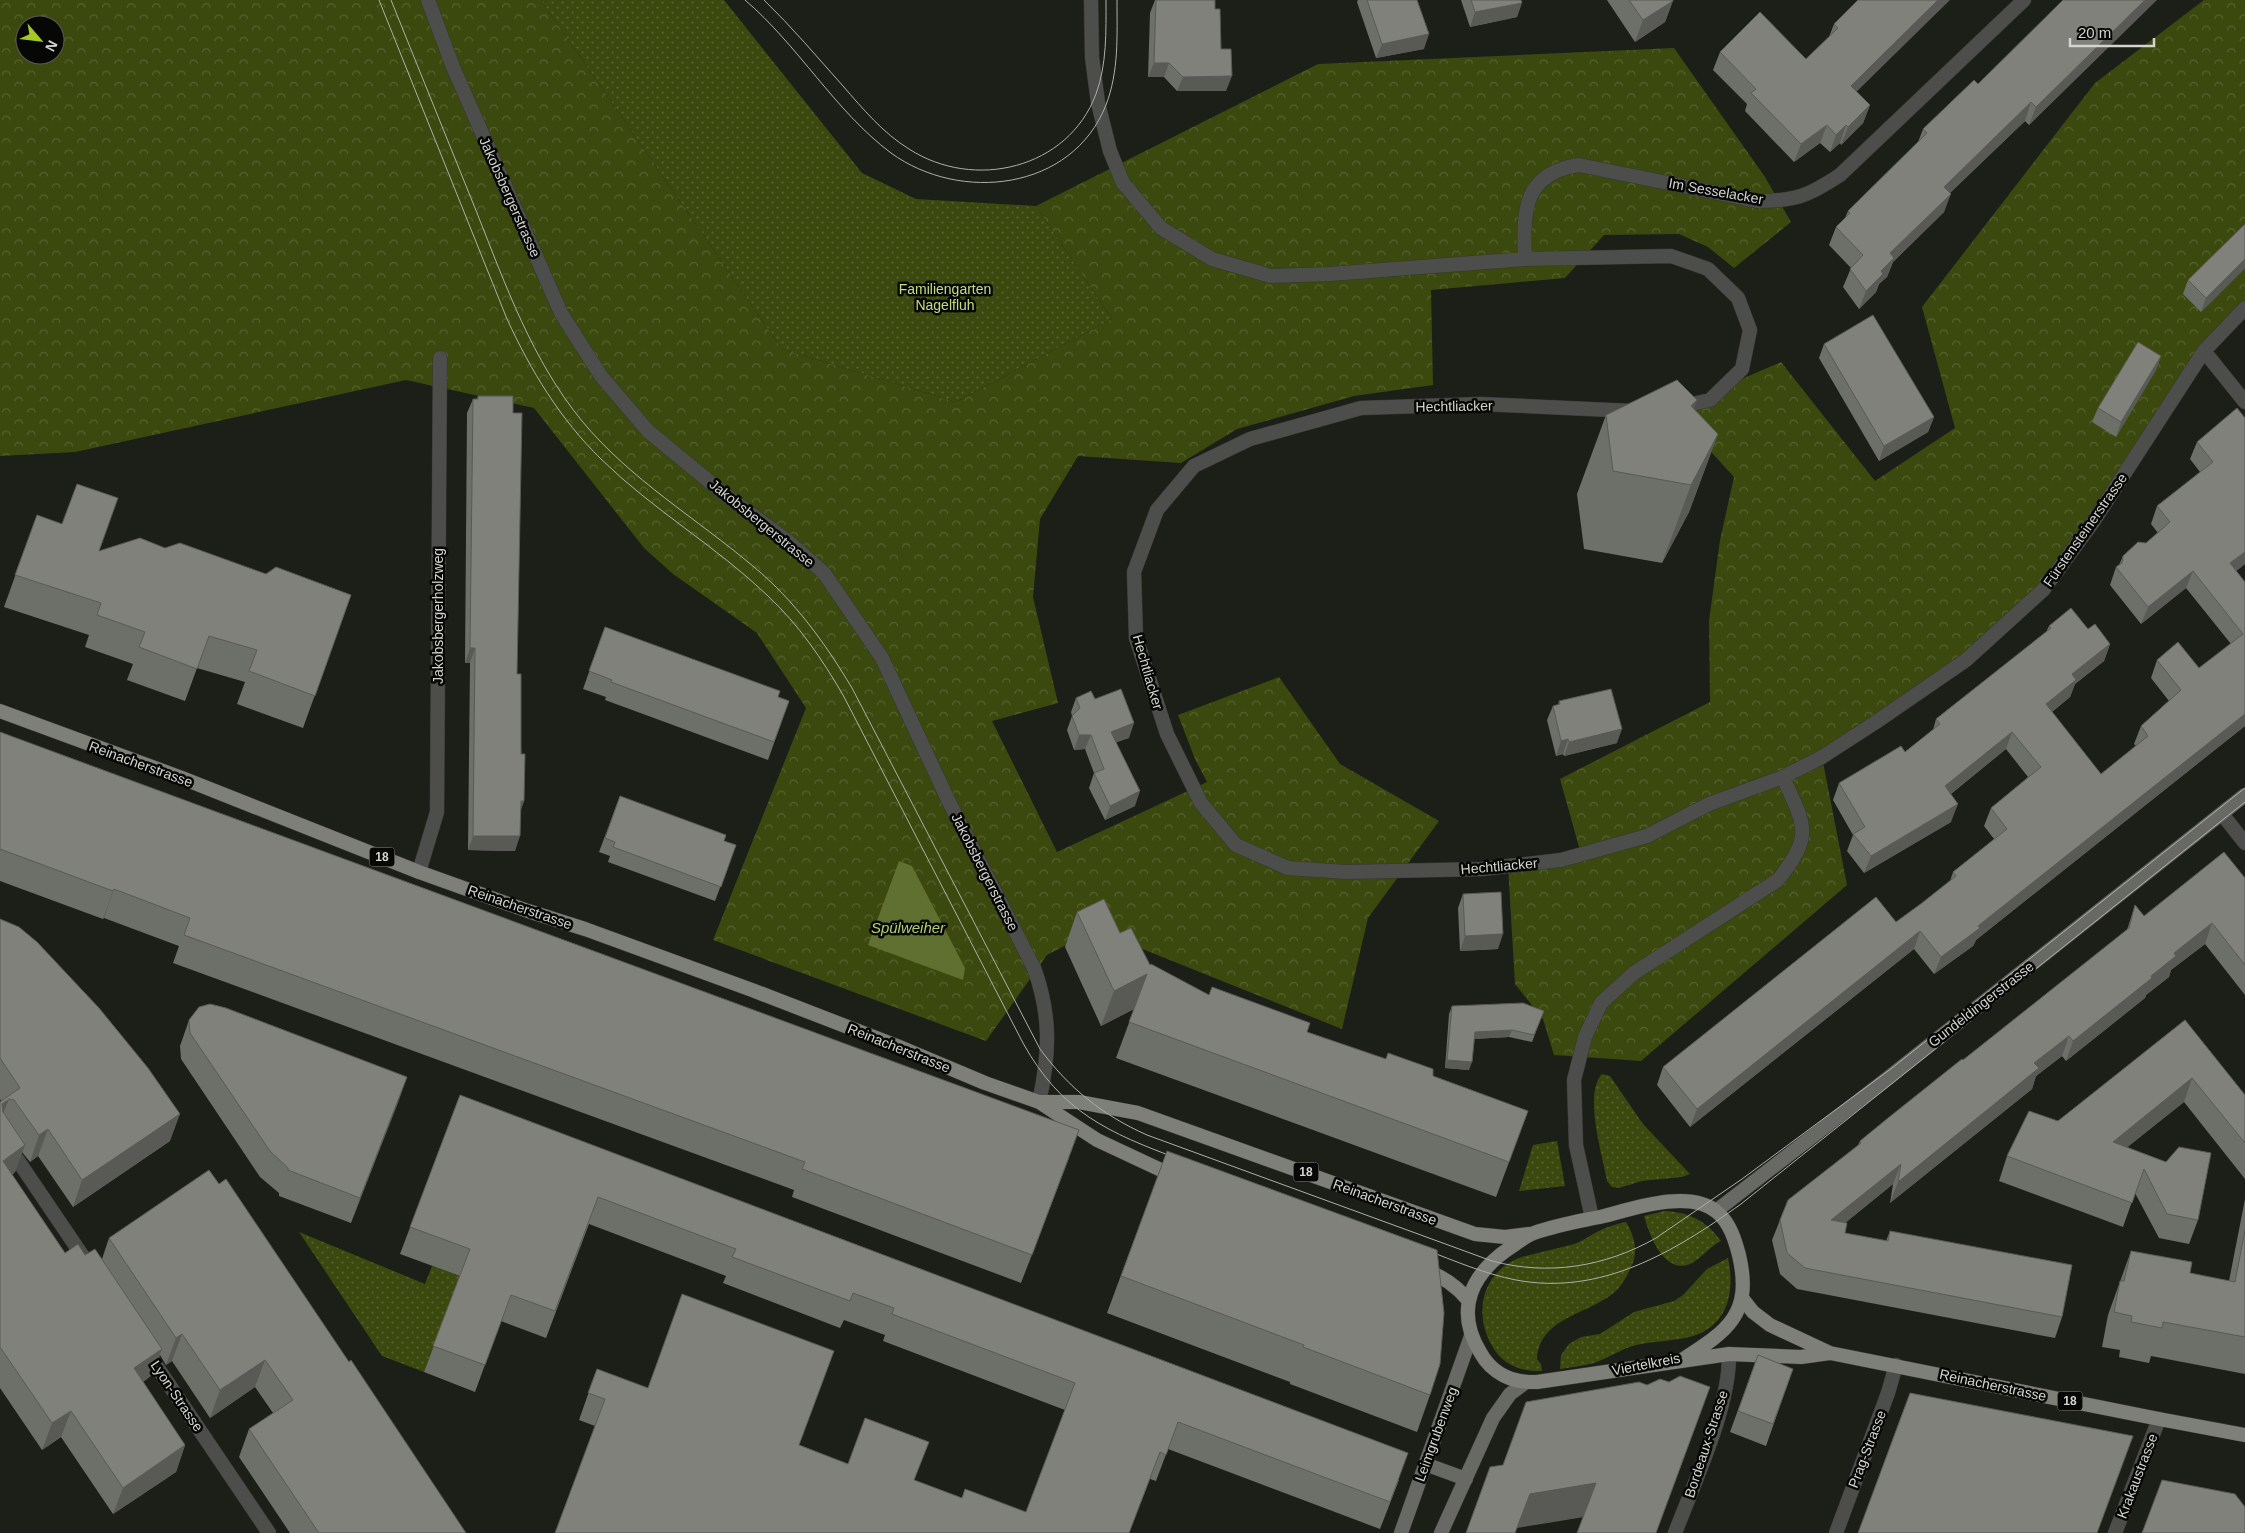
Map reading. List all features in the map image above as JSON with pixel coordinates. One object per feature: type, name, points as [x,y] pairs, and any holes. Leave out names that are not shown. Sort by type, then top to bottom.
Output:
[{"type":"main road","name":"Reinacherstrasse","points":[[0,711],[263,810],[418,872],[585,929],[752,990],[897,1046],[985,1083],[1040,1102],[1097,1140],[1190,1182]]},
{"type":"main road","name":"Gundeldingerstrasse","points":[[1716,1211],[1888,1078],[2245,795]]},
{"type":"main road","name":"Reinacherstrasse","points":[[1040,1102],[1091,1104],[1138,1113],[1475,1234],[1505,1237],[1532,1234]]},
{"type":"main road","name":"Viertelkreis","points":[[1678,1200],[1692,1201],[1716,1211],[1728,1226],[1737,1246],[1743,1273],[1742,1298],[1734,1317],[1722,1332],[1682,1360],[1526,1382],[1514,1380],[1494,1370],[1486,1362],[1471,1336],[1468,1322],[1469,1300],[1474,1284],[1487,1266],[1532,1234],[1592,1218],[1678,1200]]},
{"type":"main road","points":[[1406,1263],[1448,1280],[1458,1287],[1469,1300]]},
{"type":"main road","name":"Reinacherstrasse","points":[[1742,1298],[1753,1312],[1770,1325],[1830,1352],[2159,1419],[2245,1434]]},
{"type":"main road","name":"Leimgrubenweg","points":[[1401,1533],[1471,1336]]},
{"type":"main road","name":"Reinacherstrasse","points":[[1682,1360],[1729,1354],[1801,1357],[1830,1352]]},
{"type":"main road","points":[[1441,1533],[1496,1412],[1510,1394],[1526,1382]]},
{"type":"main road","points":[[1425,1464],[1466,1479]]},
{"type":"street","name":"Jakobsbergerstrasse","points":[[428,0],[453,67],[561,313],[601,376],[648,431],[788,542],[824,574],[882,658],[949,802],[1034,968],[1042,989],[1047,1018],[1048,1059],[1040,1102]]},
{"type":"street","points":[[1091,0],[1092,57],[1098,102],[1110,151],[1123,183],[1160,228],[1212,259],[1271,276],[1330,274],[1525,258],[1671,256],[1708,269],[1738,298],[1750,330],[1742,369],[1710,400],[1665,411]]},
{"type":"street","name":"Im Sesselacker","points":[[1525,258],[1524,224],[1528,200],[1538,182],[1561,168],[1579,165],[1758,201],[1784,201],[1813,192],[1840,175],[2024,0]]},
{"type":"street","name":"Fürstensteinerstrasse","points":[[1783,777],[1822,757],[1966,660],[2043,590],[2093,522],[2204,351],[2245,308]]},
{"type":"street","points":[[2204,351],[2245,402]]},
{"type":"street","name":"Jakobsbergerholzweg","points":[[418,872],[437,812],[440,358]]},
{"type":"street","name":"Hechtliacker","points":[[1648,412],[1480,404],[1361,408],[1250,439],[1194,466],[1157,510],[1134,572],[1136,638],[1167,734],[1200,803],[1236,844],[1288,868],[1346,872],[1482,869],[1560,860],[1648,836],[1709,804],[1783,777]]},
{"type":"street","points":[[1592,1218],[1576,1145],[1574,1080],[1585,1037],[1601,1003],[1634,973],[1778,880],[1795,859],[1803,838],[1802,824],[1783,777]]},
{"type":"street","points":[[2222,814],[2245,844]]},
{"type":"street","points":[[0,1134],[94,1273]]},
{"type":"street","name":"Lyon-Strasse","points":[[138,1338],[270,1533]]},
{"type":"street","name":"Bordeaux-Strasse","points":[[1675,1533],[1716,1424],[1728,1373],[1729,1354]]},
{"type":"street","name":"Prag-Strasse","points":[[1836,1533],[1888,1393],[1896,1365]]},
{"type":"street","name":"Krakaustrasse","points":[[2115,1533],[2159,1419]]},
{"type":"green space","points":[[0,0],[541,0],[782,349],[956,402],[1112,319],[1036,206],[1318,64],[1674,48],[1765,177],[1791,222],[1734,268],[1708,247],[1679,234],[1604,235],[1565,278],[1431,290],[1433,385],[1354,396],[1237,429],[1181,463],[1078,456],[1040,519],[1033,597],[1058,703],[992,721],[1057,852],[1207,782],[1195,759],[1178,715],[1279,677],[1340,764],[1439,821],[1368,918],[1342,1029],[1095,930],[1047,955],[986,1041],[713,940],[806,708],[757,633],[673,574],[644,548],[534,408],[406,380],[75,452],[0,456]]},
{"type":"green space","name":"Familiengarten Nagelfluh","points":[[541,0],[724,0],[862,173],[916,199],[1036,206],[1112,319],[956,402],[782,349]]},
{"type":"green space","points":[[2204,0],[2245,0],[2245,308],[2204,351],[2043,590],[1966,660],[1822,757],[1847,885],[1641,1061],[1554,1055],[1543,1019],[1515,984],[1508,866],[1581,854],[1560,779],[1710,702],[1709,621],[1720,540],[1734,477],[1672,409],[1781,362],[1875,481],[1955,428],[1922,307],[2095,83]]},
{"type":"green space","points":[[1602,1074],[1610,1076],[1643,1124],[1690,1174],[1682,1177],[1642,1181],[1619,1188],[1612,1187],[1607,1181],[1594,1110],[1594,1096],[1597,1083]]},
{"type":"green space","points":[[1557,1141],[1565,1186],[1519,1191],[1533,1145]]},
{"type":"green space","points":[[1664,1211],[1681,1213],[1697,1219],[1710,1228],[1721,1241],[1690,1264],[1681,1266],[1673,1264],[1659,1251],[1644,1216]]},
{"type":"green space","points":[[1626,1222],[1634,1239],[1635,1251],[1633,1263],[1626,1277],[1618,1289],[1607,1298],[1557,1324],[1547,1333],[1540,1344],[1537,1359],[1541,1364],[1542,1371],[1519,1368],[1500,1357],[1491,1344],[1483,1318],[1485,1293],[1498,1271],[1522,1257],[1574,1244],[1594,1233]]},
{"type":"green space","points":[[299,1232],[425,1284],[432,1266],[460,1276],[424,1372],[382,1356]]},
{"type":"green space","points":[[1728,1258],[1731,1282],[1727,1305],[1715,1324],[1705,1331],[1686,1338],[1636,1345],[1594,1363],[1560,1369],[1561,1355],[1569,1344],[1581,1337],[1600,1334],[1634,1312],[1674,1301],[1683,1295],[1707,1269]]},
{"type":"water","name":"Spülweiher","points":[[899,861],[912,866],[965,968],[963,980],[868,945]]},
{"type":"building","points":[[1156,0],[1215,0],[1215,9],[1220,9],[1221,49],[1231,49],[1232,76],[1183,77],[1169,63],[1154,63]]},
{"type":"building","points":[[1367,0],[1417,0],[1429,34],[1382,44]]},
{"type":"building","points":[[1471,0],[1521,0],[1522,3],[1475,12]]},
{"type":"building","points":[[1629,0],[1673,0],[1673,1],[1643,20]]},
{"type":"building","points":[[1858,0],[1938,0],[1851,86],[1870,105],[1848,127],[1846,125],[1836,135],[1827,125],[1801,144],[1751,93],[1756,89],[1720,52],[1760,12],[1806,59],[1838,28],[1834,24]]},
{"type":"building","points":[[2063,0],[2145,0],[2036,107],[2031,102],[1944,187],[1951,194],[1890,253],[1894,258],[1881,271],[1883,274],[1866,291],[1850,269],[1863,255],[1836,227],[1850,213],[1848,211],[1927,133],[1923,129],[1974,80],[1978,84]]},
{"type":"building","points":[[2245,224],[2245,259],[2206,298],[2188,280]]},
{"type":"building","points":[[1873,315],[1934,417],[1884,446],[1824,344]]},
{"type":"building","points":[[2138,342],[2161,356],[2121,422],[2098,408]]},
{"type":"building","points":[[1677,380],[1697,400],[1691,406],[1718,434],[1691,485],[1613,471],[1606,415]]},
{"type":"building","points":[[478,396],[513,396],[513,413],[522,413],[517,674],[521,674],[521,754],[525,754],[524,801],[521,801],[520,836],[473,836],[475,648],[470,648],[473,399],[478,399]]},
{"type":"building","points":[[2237,408],[2245,418],[2245,552],[2230,563],[2245,582],[2245,714],[1978,926],[1980,928],[1941,957],[1920,931],[1697,1109],[1663,1067],[1876,897],[1896,922],[1922,903],[1956,876],[1953,872],[2007,829],[1991,808],[2041,767],[2012,732],[1945,786],[1958,804],[1871,856],[1853,834],[1865,827],[1839,783],[1901,746],[1905,752],[1940,724],[1936,719],[2051,628],[2049,626],[2071,608],[2088,629],[2095,624],[2110,644],[2072,674],[2076,680],[2046,704],[2101,774],[2148,736],[2141,726],[2181,690],[2157,660],[2178,642],[2199,668],[2243,634],[2193,571],[2148,607],[2116,567],[2122,563],[2123,556],[2138,542],[2146,543],[2170,522],[2157,506],[2213,462],[2197,442]]},
{"type":"building","points":[[77,484],[118,498],[99,551],[140,538],[165,548],[180,543],[266,574],[276,567],[351,595],[315,696],[249,671],[257,650],[209,636],[197,669],[139,647],[145,632],[97,615],[101,603],[15,575],[37,515],[62,524]]},
{"type":"building","points":[[605,627],[780,691],[778,697],[789,701],[774,742],[611,682],[612,680],[589,671]]},
{"type":"building","points":[[1121,689],[1134,723],[1111,732],[1140,791],[1110,806],[1094,773],[1104,769],[1091,735],[1079,735],[1072,716],[1080,708],[1076,698],[1091,691],[1095,699]]},
{"type":"building","points":[[1611,689],[1622,729],[1569,742],[1568,739],[1561,741],[1553,706],[1560,704],[1559,701]]},
{"type":"building","points":[[0,732],[1079,1130],[1032,1255],[802,1169],[805,1162],[184,935],[190,918],[0,849]]},
{"type":"building","points":[[620,796],[726,835],[724,841],[736,845],[721,887],[613,847],[615,842],[605,838]]},
{"type":"building","points":[[2224,852],[2245,878],[2245,965],[2212,923],[2174,953],[2176,956],[2151,976],[2152,978],[2073,1041],[2069,1036],[2034,1063],[2039,1068],[1898,1182],[1901,1164],[1831,1220],[1847,1223],[1845,1233],[1888,1241],[1890,1231],[2072,1265],[2062,1317],[1805,1268],[1787,1253],[1780,1220],[1788,1200],[1861,1143],[1860,1141],[1888,1118],[2129,928],[2135,905],[2144,916]]},
{"type":"building","points":[[1501,892],[1503,934],[1465,936],[1463,894]]},
{"type":"building","points":[[1104,899],[1120,933],[1131,928],[1150,965],[1209,995],[1212,987],[1310,1023],[1307,1032],[1386,1059],[1388,1053],[1433,1069],[1433,1076],[1528,1111],[1509,1162],[1129,1022],[1147,974],[1114,991],[1077,912]]},
{"type":"building","points":[[0,919],[19,927],[37,942],[99,1008],[148,1068],[180,1114],[82,1180],[48,1129],[39,1135],[14,1100],[9,1099],[2,1104],[3,1112],[25,1145],[3,1161],[65,1253],[78,1244],[85,1255],[95,1249],[162,1349],[134,1368],[185,1445],[123,1488],[71,1411],[52,1423],[0,1347],[0,1102],[20,1088],[0,1058]]},
{"type":"building","points":[[1523,1003],[1544,1011],[1534,1035],[1512,1030],[1475,1032],[1472,1062],[1447,1060],[1452,1006]]},
{"type":"building","points":[[210,1004],[226,1008],[407,1077],[360,1198],[288,1170],[270,1151],[190,1033],[189,1020],[199,1007]]},
{"type":"building","points":[[2185,1020],[2245,1095],[2245,1143],[2192,1078],[2113,1142],[2166,1162],[2179,1147],[2211,1153],[2198,1220],[2167,1214],[2144,1169],[2132,1203],[2007,1156],[2029,1111],[2058,1121]]},
{"type":"building","points":[[460,1095],[1408,1453],[1390,1502],[1178,1422],[1166,1455],[1160,1452],[1129,1533],[555,1533],[605,1399],[588,1393],[597,1369],[648,1388],[682,1294],[834,1351],[799,1445],[848,1464],[865,1418],[929,1442],[914,1480],[962,1498],[965,1489],[1026,1512],[1075,1383],[892,1314],[894,1308],[853,1293],[850,1301],[732,1257],[736,1249],[598,1197],[555,1311],[511,1295],[485,1365],[433,1346],[470,1249],[410,1227]]},
{"type":"building","points":[[1167,1151],[1437,1250],[1444,1313],[1440,1364],[1430,1395],[1121,1276]]},
{"type":"building","points":[[209,1170],[219,1184],[226,1179],[349,1362],[351,1360],[466,1533],[319,1533],[249,1429],[293,1400],[265,1360],[220,1390],[182,1334],[176,1338],[109,1238]]},
{"type":"building","points":[[2245,1230],[2245,1337],[2163,1322],[2162,1328],[2131,1322],[2132,1316],[2114,1312],[2120,1281],[2124,1281],[2131,1251],[2192,1262],[2190,1273],[2235,1282]]},
{"type":"building","points":[[1758,1355],[1793,1369],[1773,1424],[1738,1411]]},
{"type":"building","points":[[1680,1376],[1710,1387],[1656,1533],[1577,1533],[1596,1483],[1530,1494],[1515,1533],[1466,1533],[1490,1467],[1503,1465],[1526,1402],[1639,1382],[1647,1385],[1660,1379],[1669,1382]]},
{"type":"building","points":[[1910,1393],[2133,1436],[2097,1533],[1858,1533]]},
{"type":"building","points":[[2162,1480],[2235,1494],[2245,1507],[2245,1533],[2142,1533]]},
{"type":"tram line","points":[[379,0],[507,319],[536,376],[560,411],[572,428],[601,459],[642,495],[748,578],[779,607],[809,643],[843,695],[1023,1043],[1038,1067],[1054,1087],[1089,1117],[1109,1129],[1130,1140],[1179,1159]]},
{"type":"tram line","points":[[391,0],[510,295],[534,348],[564,398],[582,421],[621,462],[754,567],[783,594],[808,623],[852,688],[1040,1049],[1063,1076],[1088,1099],[1115,1119],[1147,1135],[1492,1261],[1513,1266],[1555,1268],[1576,1266],[1617,1256],[1656,1238],[1742,1179],[1892,1068],[2245,788]]},
{"type":"tram line","points":[[745,0],[782,37],[852,118],[891,153],[919,169],[949,179],[980,182],[1012,180],[1041,171],[1068,156],[1090,134],[1106,105],[1113,79],[1116,53],[1117,0]]},
{"type":"tram line","points":[[764,0],[866,112],[900,143],[935,162],[962,169],[989,170],[1016,165],[1042,155],[1064,140],[1083,120],[1100,83],[1105,47],[1106,0]]},
{"type":"tram line","points":[[1426,1250],[1493,1274],[1516,1280],[1547,1283],[1578,1282],[1607,1276],[1663,1253],[1716,1222],[1741,1204],[2245,802]]}]
